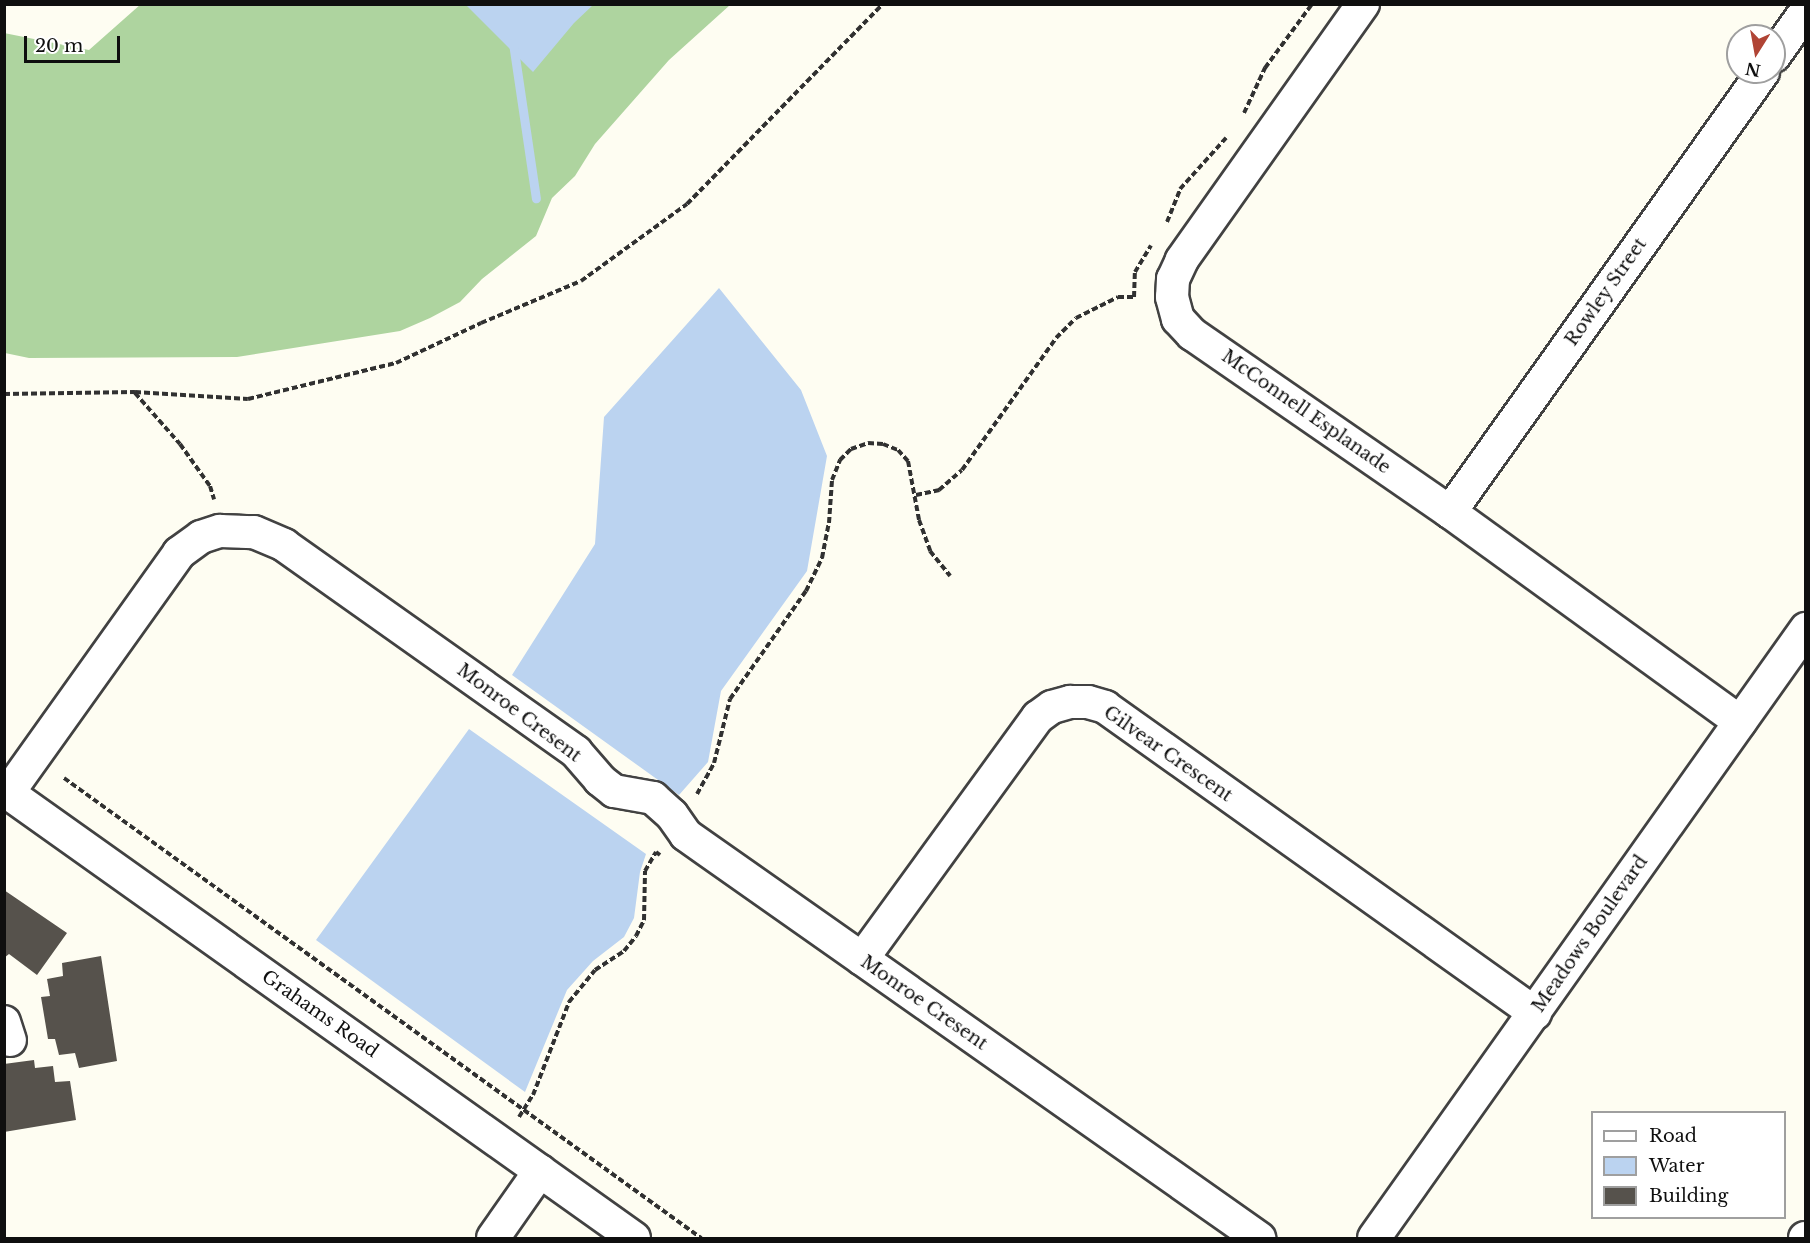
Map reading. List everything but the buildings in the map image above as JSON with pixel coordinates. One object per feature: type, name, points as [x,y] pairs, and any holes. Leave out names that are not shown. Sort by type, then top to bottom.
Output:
[{"type":"street","points":[[1172,297],[1173,279],[1182,260],[1363,4]]},
{"type":"street","points":[[1786,39],[1806,11]]},
{"type":"street","name":"Rowley Street","points":[[1450,512],[1753,84]]},
{"type":"street","name":"McConnell Esplanade","points":[[1172,297],[1178,319],[1192,334],[1450,512],[1740,722]]},
{"type":"street","name":"Monroe Cresent","points":[[6,792],[179,554],[201,537],[220,531],[254,532],[284,544],[576,752],[600,780],[614,791],[653,798],[672,815],[688,836],[1259,1239]]},
{"type":"street","name":"Meadows Boulevard","points":[[1374,1239],[1806,629]]},
{"type":"street","name":"Gilvear Crescent","points":[[862,959],[1038,717],[1061,704],[1088,702],[1105,707],[1535,1013]]},
{"type":"street","name":"Grahams Road","points":[[6,792],[499,1140],[634,1239]]},
{"type":"street","points":[[493,1239],[540,1171]]},
{"type":"path","points":[[4,394],[135,392],[248,399],[385,366],[581,281],[687,204],[883,4]]},
{"type":"path","points":[[1239,123],[1265,68],[1312,4]]},
{"type":"path","points":[[1163,228],[1180,189],[1232,132]]},
{"type":"path","points":[[1134,297],[1135,272],[1157,236]]},
{"type":"path","points":[[916,495],[939,490],[963,470],[1056,338],[1076,318],[1118,297],[1172,297]]},
{"type":"path","points":[[135,392],[180,444],[204,477],[210,486],[215,505]]},
{"type":"path","points":[[694,799],[714,764],[730,699],[796,607],[822,558],[829,523],[832,480],[840,460],[852,449],[868,443],[884,444],[898,450],[908,461],[919,520],[930,551],[950,576]]},
{"type":"path","points":[[64,778],[701,1239]]},
{"type":"path","points":[[499,1140],[533,1095],[569,1002],[595,970],[624,951],[636,936],[644,920],[645,871],[656,852],[672,864],[688,836]]},
{"type":"green space","points":[[141,4],[730,5],[669,60],[595,144],[575,176],[552,198],[536,236],[482,279],[460,302],[430,318],[400,331],[237,357],[29,358],[5,353],[4,33],[89,50]]},
{"type":"water","points":[[466,5],[593,5],[574,23],[533,72]]},
{"type":"water","points":[[719,288],[801,390],[827,456],[807,571],[721,691],[708,762],[679,795],[512,675],[595,544],[604,417]]},
{"type":"water","points":[[469,729],[646,854],[640,872],[634,918],[624,937],[593,961],[567,990],[525,1092],[316,940]]},
{"type":"waterway","points":[[513,43],[536,198]]}]
